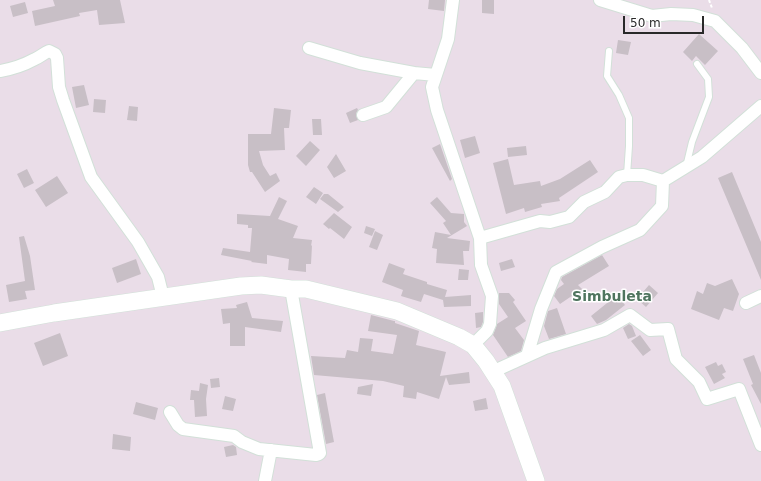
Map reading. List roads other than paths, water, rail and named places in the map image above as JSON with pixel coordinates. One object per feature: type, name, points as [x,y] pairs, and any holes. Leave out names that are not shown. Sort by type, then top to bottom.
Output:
[{"type":"street","points":[[453,0],[448,39],[432,87],[437,110],[480,238],[481,265],[492,296],[490,324],[487,331],[473,345]]},
{"type":"street","points":[[600,0],[615,2],[652,16],[671,14],[694,15],[716,21],[742,48],[761,73]]},
{"type":"street","points":[[309,48],[360,62],[414,73],[436,75]]},
{"type":"street","points":[[0,71],[19,66],[45,53],[49,52],[55,54],[57,58],[59,87],[91,177],[138,242],[158,277],[163,297]]},
{"type":"street","points":[[363,115],[386,107],[414,73]]},
{"type":"street","points":[[480,238],[540,221],[550,222],[569,217],[584,202],[604,192],[619,177],[627,175],[643,175],[664,181],[702,157],[761,106]]},
{"type":"street","points":[[527,356],[541,309],[556,272],[602,247],[640,230],[662,206],[664,181]]},
{"type":"street","points":[[0,323],[54,313],[163,297],[241,286],[261,285],[313,290],[397,311],[459,337],[473,345],[486,361],[502,386],[536,481]]},
{"type":"street","points":[[170,412],[178,425],[183,429],[234,436],[253,447],[316,455],[320,452],[291,289]]},
{"type":"street","points":[[746,303],[761,296]]},
{"type":"street","points":[[492,372],[545,348],[604,330],[630,315],[650,330],[668,330],[676,359],[698,382],[706,399],[739,389],[761,445]]},
{"type":"street","points":[[265,481],[271,450]]},
{"type":"lane","points":[[609,51],[607,76],[619,95],[629,118],[627,175]]},
{"type":"lane","points":[[685,168],[692,142],[709,97],[708,79],[698,64]]},
{"type":"district","name":"Simbuleta","points":[[612,297]]}]
